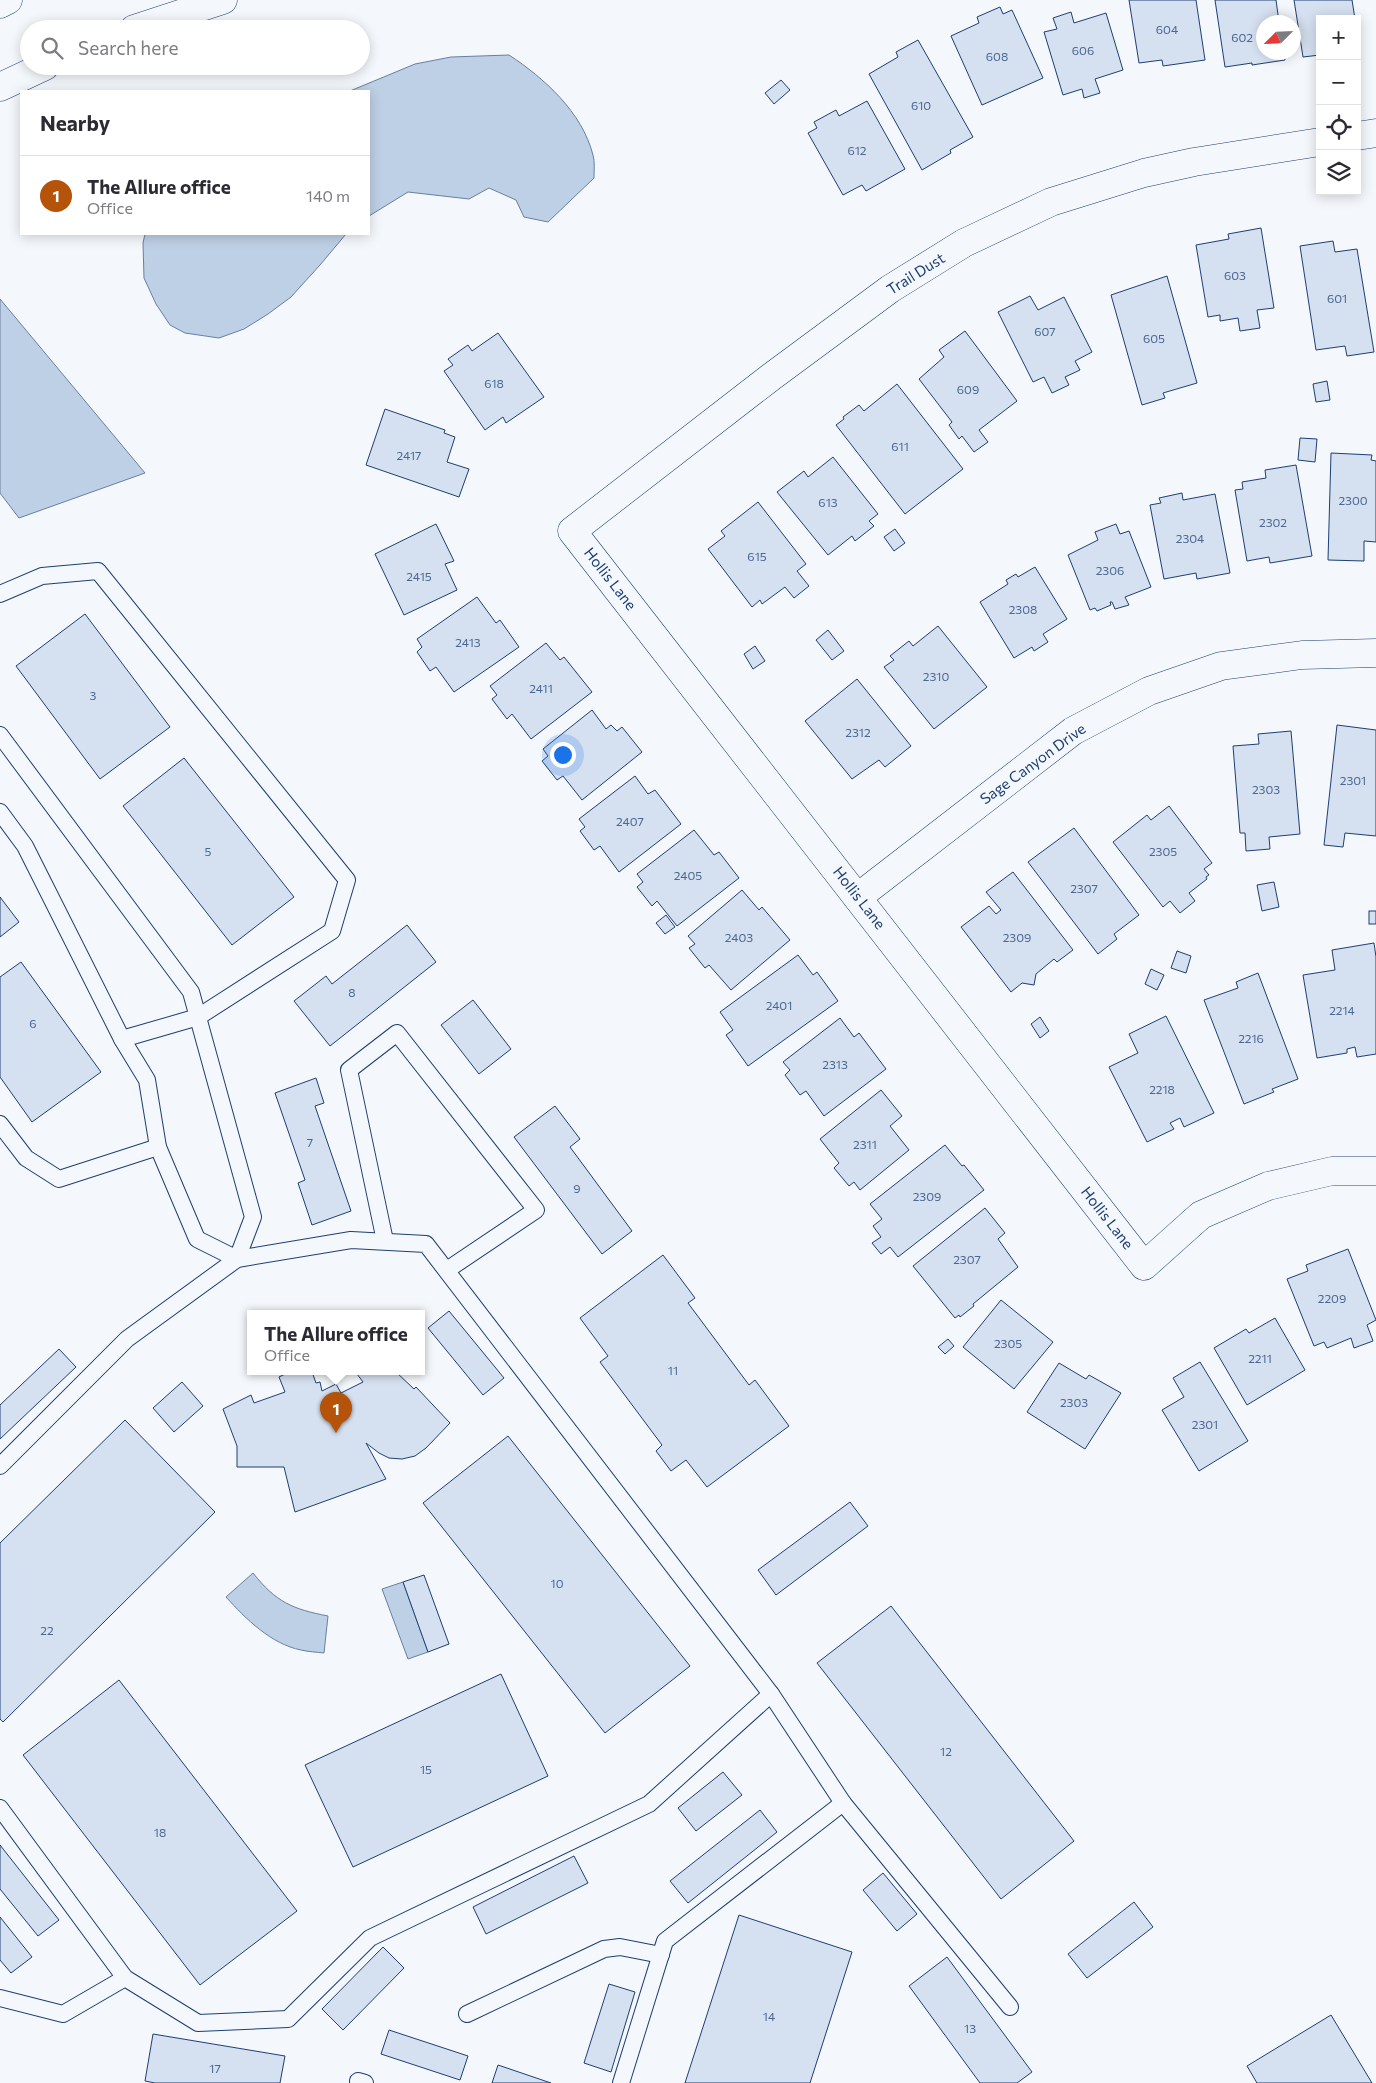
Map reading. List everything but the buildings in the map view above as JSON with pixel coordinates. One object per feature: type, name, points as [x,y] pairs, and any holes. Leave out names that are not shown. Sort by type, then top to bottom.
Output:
[{"type":"street","points":[[0,4],[8,0]]},
{"type":"street","points":[[162,20],[223,0]]},
{"type":"street","points":[[0,87],[26,75]]},
{"type":"street","points":[[1361,135],[1376,133]]},
{"type":"street","name":"Trail Dust","points":[[572,531],[890,289],[964,243],[1051,202],[1144,173],[1194,162],[1316,143]]},
{"type":"street","name":"Hollis Lane","points":[[572,531],[1144,1266],[1201,1215],[1268,1186],[1332,1171],[1376,1171]]},
{"type":"street","name":"Sage Canyon Drive","points":[[858,897],[1073,731],[1149,691],[1221,666],[1302,655],[1376,653]]},
{"type":"lane","points":[[0,594],[42,576],[98,571],[346,880],[332,932],[198,1017],[122,1039]]},
{"type":"lane","points":[[0,735],[191,992],[253,1217],[236,1259]]},
{"type":"lane","points":[[0,812],[25,846],[122,1039],[148,1080],[158,1147],[197,1239],[236,1259]]},
{"type":"lane","points":[[385,1242],[349,1070],[397,1033],[536,1210],[447,1270]]},
{"type":"lane","points":[[0,1124],[26,1158],[59,1179],[158,1147]]},
{"type":"lane","points":[[0,1466],[127,1339],[236,1259],[351,1240],[426,1244],[771,1694],[843,1803],[1010,2007]]},
{"type":"lane","points":[[0,1808],[124,1978],[198,2024],[288,2019],[370,1938],[648,1804],[771,1694]]},
{"type":"lane","points":[[621,2083],[666,1941],[843,1803]]},
{"type":"lane","points":[[467,2014],[612,1947],[661,1955]]},
{"type":"lane","points":[[0,1998],[63,2014],[124,1978]]},
{"type":"water","points":[[509,55],[548,85],[580,124],[588,139],[594,158],[594,178],[548,222],[524,217],[516,200],[489,188],[469,199],[408,192],[370,215],[370,90],[352,90],[415,64],[451,57]]},
{"type":"water","points":[[145,235],[345,235],[291,297],[244,329],[219,338],[185,333],[170,325],[156,304],[144,278],[143,243]]},
{"type":"water","points":[[0,299],[145,473],[19,518],[0,493]]},
{"type":"water","points":[[253,1573],[277,1598],[295,1607],[328,1616],[324,1653],[301,1650],[279,1642],[260,1630],[226,1597]]},
{"type":"water","points":[[403,1582],[428,1652],[408,1659],[382,1589]]},
{"type":"place","name":"The Allure office","points":[[336,1433]]}]
